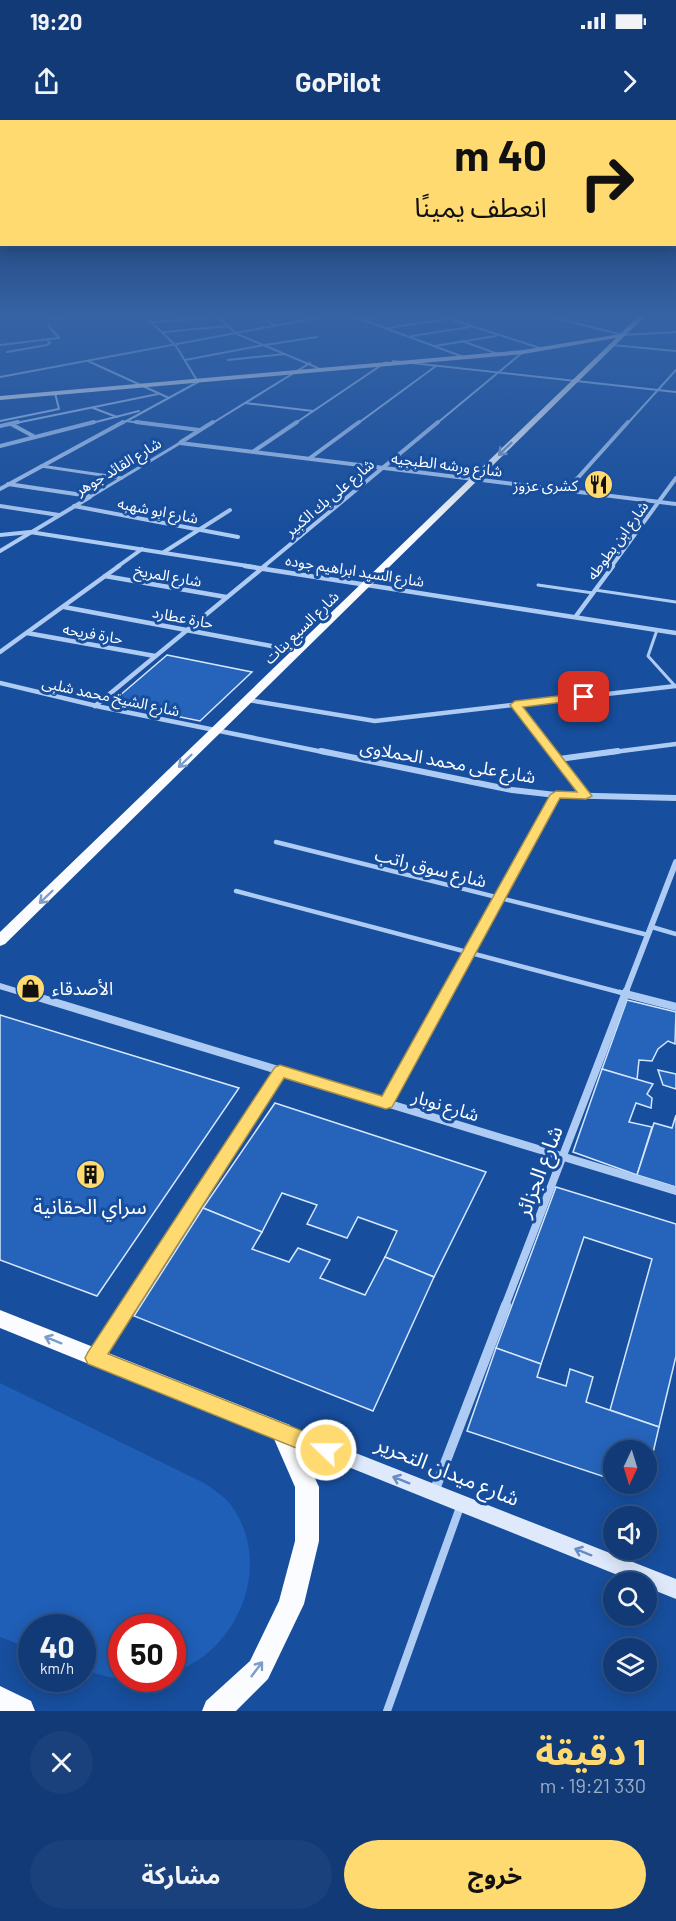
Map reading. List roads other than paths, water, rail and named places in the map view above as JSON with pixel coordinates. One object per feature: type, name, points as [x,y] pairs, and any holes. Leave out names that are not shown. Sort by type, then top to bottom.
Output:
[{"type":"main road","points":[[0,398],[115,387]]},
{"type":"main road","name":"شارع السبع بنات","points":[[0,941],[569,387]]},
{"type":"main road","name":"شارع ميدان التحرير","points":[[0,1319],[676,1590]]},
{"type":"main road","points":[[216,1711],[259,1670],[291,1604],[307,1541],[307,1487],[282,1432]]},
{"type":"main road","points":[[0,1700],[21,1711]]},
{"type":"street","points":[[143,387],[169,398]]},
{"type":"street","points":[[1,488],[190,387]]},
{"type":"street","name":"شارع القائد جوهر","points":[[0,551],[269,387]]},
{"type":"street","points":[[253,452],[350,387]]},
{"type":"street","points":[[309,459],[407,387]]},
{"type":"street","name":"شارع على بك الكبير","points":[[95,706],[481,387]]},
{"type":"street","points":[[632,387],[676,392]]},
{"type":"street","points":[[566,491],[660,387]]},
{"type":"street","points":[[0,426],[158,394]]},
{"type":"street","points":[[245,402],[313,411]]},
{"type":"street","points":[[92,407],[126,421],[200,430]]},
{"type":"street","points":[[0,446],[148,409]]},
{"type":"street","points":[[10,424],[35,437]]},
{"type":"street","name":"شارع ورشه الطبجيه","points":[[180,442],[676,504]]},
{"type":"street","points":[[41,466],[122,478]]},
{"type":"street","name":"شارع ابن بطوطه","points":[[576,616],[676,477]]},
{"type":"street","points":[[8,484],[90,496]]},
{"type":"street","points":[[0,506],[59,515]]},
{"type":"street","name":"شارع ابو شهبه","points":[[74,506],[238,537]]},
{"type":"street","points":[[163,552],[230,510]]},
{"type":"street","points":[[0,535],[30,532]]},
{"type":"street","name":"شارع السيد ابراهيم جوده","points":[[30,532],[676,633]]},
{"type":"street","points":[[0,652],[142,549]]},
{"type":"street","name":"شارع المريخ","points":[[105,576],[226,597]]},
{"type":"street","name":"حارة عطارد","points":[[64,607],[298,651]]},
{"type":"street","name":"حارة فريحه","points":[[27,633],[155,656]]},
{"type":"street","name":"شارع الشيخ محمد شلبى","points":[[0,683],[95,706],[216,731]]},
{"type":"street","points":[[248,700],[371,721],[675,686]]},
{"type":"street","points":[[515,705],[586,796]]},
{"type":"street","name":"شارع على محمد الحملاوى","points":[[216,731],[512,790],[556,795],[676,798]]},
{"type":"street","points":[[559,759],[676,744]]},
{"type":"street","points":[[386,1103],[556,795]]},
{"type":"street","name":"شارع الجزائر","points":[[434,1494],[676,862]]},
{"type":"street","name":"شارع نوبار","points":[[0,986],[676,1191]]},
{"type":"street","points":[[626,994],[676,1007]]},
{"type":"street","points":[[95,1358],[280,1071]]},
{"type":"lane","points":[[0,421],[59,409],[55,393]]},
{"type":"lane","points":[[538,585],[676,602]]},
{"type":"lane","points":[[657,630],[648,656],[675,686]]},
{"type":"lane","name":"شارع سوق راتب","points":[[276,842],[499,898],[650,931],[676,934]]},
{"type":"lane","points":[[236,891],[626,994]]},
{"type":"lane","points":[[387,1711],[461,1504]]},
{"type":"place","name":"كشرى عزوز","points":[[599,485]]},
{"type":"place","name":"الأصدقاء","points":[[31,988]]},
{"type":"place","name":"سراي الحقانية","points":[[90,1174]]}]
